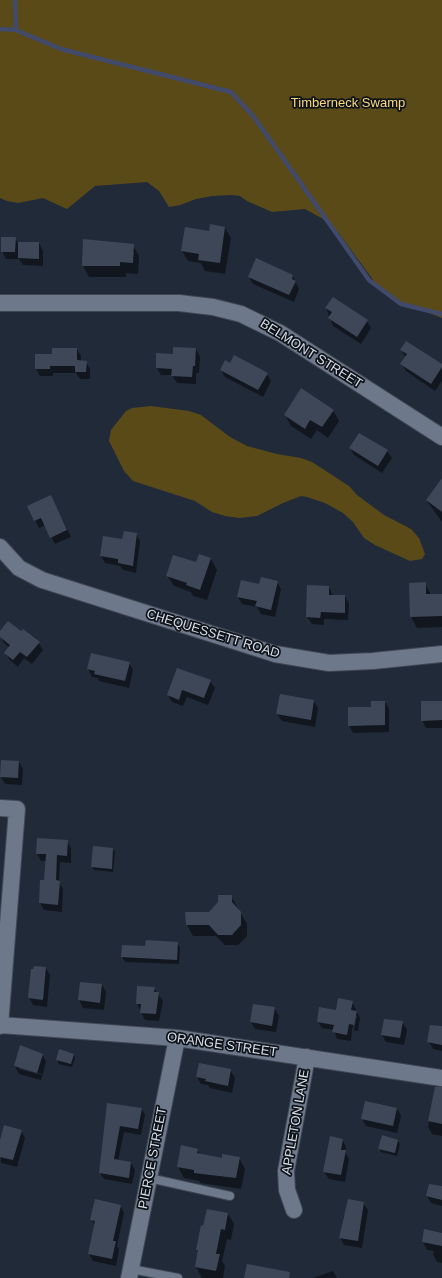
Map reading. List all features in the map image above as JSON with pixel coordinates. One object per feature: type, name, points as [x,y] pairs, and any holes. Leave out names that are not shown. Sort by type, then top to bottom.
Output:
[{"type":"street","name":"BELMONT STREET","points":[[0,306],[179,303],[213,307],[241,314],[280,333],[442,437]]},
{"type":"street","name":"CHEQUESSETT ROAD","points":[[0,547],[19,568],[42,580],[275,654],[329,663],[373,661],[442,654]]},
{"type":"street","points":[[0,808],[17,809],[0,1025]]},
{"type":"street","name":"ORANGE STREET","points":[[0,1025],[177,1038],[442,1078]]},
{"type":"street","name":"PIERCE STREET","points":[[130,1274],[177,1038]]},
{"type":"street","name":"APPLETON LANE","points":[[294,1210],[287,1190],[286,1171],[307,1057]]},
{"type":"lane","points":[[149,1178],[230,1196]]},
{"type":"lane","points":[[130,1274],[178,1278]]},
{"type":"green space","name":"Timberneck Swamp","points":[[0,0],[442,0],[442,318],[391,298],[376,284],[338,232],[323,219],[305,209],[272,212],[247,201],[240,196],[232,195],[212,196],[196,199],[180,205],[169,207],[159,191],[147,182],[95,186],[67,209],[43,198],[18,203],[0,198]]},
{"type":"green space","points":[[151,406],[189,411],[201,415],[230,437],[247,446],[277,454],[301,458],[312,462],[349,486],[357,495],[384,515],[411,529],[419,538],[425,554],[422,559],[410,561],[375,545],[364,538],[353,522],[343,513],[325,503],[307,497],[301,496],[257,516],[239,518],[212,512],[195,501],[133,481],[124,471],[109,441],[111,430],[126,411],[132,408]]},
{"type":"building","points":[[210,224],[225,227],[220,263],[198,260],[199,254],[181,251],[185,227],[209,231]]},
{"type":"building","points":[[1,237],[16,237],[15,252],[1,252]]},
{"type":"building","points":[[83,239],[134,244],[133,263],[120,262],[120,266],[82,266]]},
{"type":"building","points":[[18,242],[39,242],[39,259],[18,258]]},
{"type":"building","points":[[256,258],[293,275],[292,279],[296,281],[289,295],[248,277]]},
{"type":"building","points":[[333,297],[368,320],[357,337],[328,318],[332,312],[325,308]]},
{"type":"building","points":[[406,341],[442,364],[442,367],[431,384],[400,364],[407,354],[400,350]]},
{"type":"building","points":[[173,347],[196,348],[195,366],[193,366],[192,377],[171,376],[172,369],[156,368],[156,353],[173,354]]},
{"type":"building","points":[[52,348],[77,348],[77,360],[87,361],[86,372],[75,372],[75,366],[50,366],[50,369],[35,369],[35,354],[52,354]]},
{"type":"building","points":[[234,355],[268,373],[258,390],[220,370],[225,360],[230,363]]},
{"type":"building","points":[[301,388],[334,410],[322,427],[310,420],[305,429],[284,415]]},
{"type":"building","points":[[359,433],[388,450],[378,466],[349,448]]},
{"type":"building","points":[[442,478],[442,512],[426,500]]},
{"type":"building","points":[[51,495],[67,530],[50,538],[41,518],[34,521],[27,506]]},
{"type":"building","points":[[124,531],[137,533],[133,566],[118,563],[118,559],[100,556],[103,536],[122,539]]},
{"type":"building","points":[[199,554],[211,558],[200,590],[186,585],[187,583],[166,576],[173,555],[196,562]]},
{"type":"building","points":[[261,577],[278,581],[271,610],[255,606],[257,601],[237,597],[241,580],[259,584]]},
{"type":"building","points":[[426,582],[426,594],[442,594],[442,616],[410,617],[409,583]]},
{"type":"building","points":[[307,585],[329,586],[329,595],[345,595],[345,613],[321,612],[320,618],[306,617]]},
{"type":"building","points":[[8,621],[21,631],[23,629],[40,642],[27,657],[20,652],[13,660],[4,653],[10,645],[0,637],[0,631]]},
{"type":"building","points":[[91,653],[130,662],[125,681],[94,674],[95,671],[87,669]]},
{"type":"building","points":[[177,668],[211,680],[204,698],[182,690],[179,700],[167,695]]},
{"type":"building","points":[[280,694],[314,700],[311,720],[276,714]]},
{"type":"building","points":[[371,701],[385,701],[385,725],[348,726],[348,707],[371,707]]},
{"type":"building","points":[[421,701],[442,701],[442,720],[421,721]]},
{"type":"building","points":[[1,760],[19,761],[18,778],[0,777]]},
{"type":"building","points":[[37,838],[68,840],[67,856],[57,855],[56,880],[60,881],[58,905],[39,903],[40,880],[44,880],[46,854],[36,854]]},
{"type":"building","points":[[93,846],[113,848],[112,869],[91,867]]},
{"type":"building","points":[[218,895],[232,895],[232,902],[241,912],[241,925],[232,935],[218,935],[209,925],[186,925],[185,912],[209,912],[218,902]]},
{"type":"building","points":[[146,940],[178,942],[177,960],[121,957],[122,945],[145,946]]},
{"type":"building","points":[[34,966],[46,967],[43,1000],[28,998],[31,969],[33,969]]},
{"type":"building","points":[[80,982],[102,984],[100,1003],[78,1000]]},
{"type":"building","points":[[137,986],[155,987],[154,992],[159,992],[156,1014],[140,1013],[141,1004],[136,1004]]},
{"type":"building","points":[[338,998],[353,1001],[351,1010],[357,1011],[354,1025],[349,1024],[347,1035],[332,1032],[334,1025],[317,1022],[319,1007],[336,1010]]},
{"type":"building","points":[[253,1004],[275,1007],[272,1026],[250,1022]]},
{"type":"building","points":[[384,1019],[403,1021],[400,1038],[381,1035]]},
{"type":"building","points":[[430,1025],[442,1026],[442,1045],[427,1042]]},
{"type":"building","points":[[20,1045],[43,1054],[37,1073],[14,1066]]},
{"type":"building","points":[[59,1049],[74,1054],[71,1064],[56,1060]]},
{"type":"building","points":[[199,1063],[231,1069],[228,1086],[205,1081],[206,1079],[196,1077]]},
{"type":"building","points":[[435,1087],[442,1087],[442,1124],[428,1121]]},
{"type":"building","points":[[365,1101],[397,1108],[393,1126],[361,1119]]},
{"type":"building","points":[[107,1103],[142,1108],[138,1129],[120,1126],[114,1159],[131,1162],[129,1178],[99,1173]]},
{"type":"building","points":[[4,1125],[22,1130],[13,1160],[0,1157],[0,1140]]},
{"type":"building","points":[[382,1135],[398,1140],[395,1153],[378,1149]]},
{"type":"building","points":[[330,1136],[343,1139],[341,1150],[346,1150],[341,1175],[323,1172]]},
{"type":"building","points":[[181,1145],[198,1149],[197,1153],[222,1158],[222,1154],[240,1157],[236,1178],[194,1173],[194,1170],[177,1167]]},
{"type":"building","points":[[429,1184],[442,1186],[442,1200],[426,1196]]},
{"type":"building","points":[[95,1199],[121,1205],[113,1241],[116,1241],[112,1259],[88,1254],[95,1221],[90,1220]]},
{"type":"building","points":[[348,1199],[364,1202],[358,1241],[339,1238]]},
{"type":"building","points":[[207,1209],[228,1213],[225,1230],[221,1229],[216,1254],[220,1254],[216,1271],[195,1267],[198,1250],[196,1250],[201,1225],[203,1226]]},
{"type":"building","points":[[424,1229],[442,1233],[442,1246],[422,1242]]},
{"type":"building","points":[[247,1264],[290,1272],[289,1278],[244,1278]]},
{"type":"waterway","points":[[15,0],[16,30],[61,49],[231,92],[254,117],[369,280],[401,304],[442,314]]},
{"type":"waterway","points":[[0,29],[16,30]]}]
